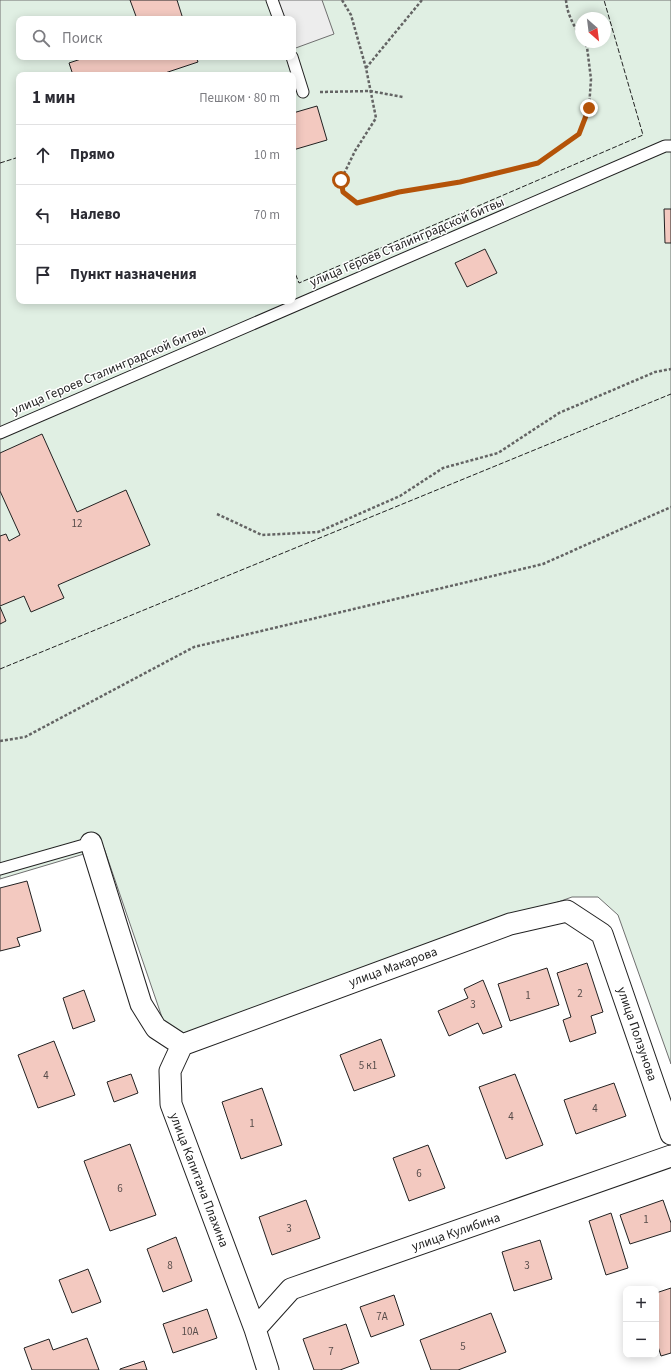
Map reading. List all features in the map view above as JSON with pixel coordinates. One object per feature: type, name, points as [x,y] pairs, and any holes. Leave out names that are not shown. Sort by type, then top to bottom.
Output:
[{"type":"street","points":[[91,843],[141,1004],[156,1028],[182,1044]]},
{"type":"street","name":"улица Макарова","points":[[182,1044],[510,924],[567,911],[602,934]]},
{"type":"street","name":"улица Ползунова","points":[[602,934],[671,1134]]},
{"type":"street","name":"улица Капитана Плахина","points":[[182,1044],[170,1071],[171,1104],[255,1329],[266,1369]]},
{"type":"street","name":"улица Кулибина","points":[[255,1329],[291,1289],[671,1156]]},
{"type":"lane","points":[[272,0],[278,16]]},
{"type":"lane","points":[[293,60],[303,92]]},
{"type":"lane","name":"улица Героев Сталинградской битвы","points":[[0,432],[665,146],[671,146]]},
{"type":"lane","points":[[0,869],[91,843]]},
{"type":"path","points":[[342,0],[351,15],[366,68],[376,118],[355,151],[341,180],[343,192],[357,203],[399,192],[460,182],[538,163],[579,134],[589,108],[591,79],[587,48]]},
{"type":"path","points":[[366,68],[422,0]]},
{"type":"path","points":[[566,0],[572,22],[575,27]]},
{"type":"path","points":[[303,92],[370,91],[403,97]]},
{"type":"path","points":[[217,514],[262,536],[318,532],[400,496],[444,468],[498,453],[559,414],[655,372],[671,369]]},
{"type":"path","points":[[0,741],[24,737],[194,647],[543,564],[671,507]]},
{"type":"green space","points":[[0,0],[671,0],[671,1064],[618,915],[598,897],[572,897],[183,1037],[165,1026],[104,848],[0,879]]},
{"type":"shaded area","points":[[272,0],[322,0],[334,34],[296,48],[296,16],[278,16]]},
{"type":"building","points":[[130,0],[177,0],[182,16],[136,16]]},
{"type":"building","points":[[78,60],[197,60],[198,62],[168,72],[72,72],[69,63]]},
{"type":"building","points":[[317,106],[327,140],[296,149],[296,112]]},
{"type":"building","points":[[664,209],[671,209],[671,243],[665,243]]},
{"type":"building","points":[[485,249],[497,273],[467,287],[455,263]]},
{"type":"building","points":[[42,434],[77,512],[126,490],[150,545],[58,585],[64,598],[31,612],[24,596],[0,606],[0,536],[6,534],[9,541],[20,535],[0,491],[0,453]]},
{"type":"building","points":[[0,607],[6,621],[0,624]]},
{"type":"building","points":[[27,881],[41,931],[17,938],[20,946],[0,951],[0,888]]},
{"type":"building","points":[[587,963],[603,1012],[591,1016],[596,1033],[570,1042],[563,1020],[571,1017],[557,973]]},
{"type":"building","points":[[547,968],[559,1005],[510,1021],[498,984]]},
{"type":"building","points":[[483,980],[502,1027],[483,1034],[478,1023],[449,1036],[438,1011],[468,998],[464,989]]},
{"type":"building","points":[[84,990],[95,1021],[73,1029],[63,998]]},
{"type":"building","points":[[381,1039],[395,1076],[354,1091],[340,1055]]},
{"type":"building","points":[[54,1041],[75,1095],[38,1108],[18,1055]]},
{"type":"building","points":[[131,1074],[138,1093],[114,1102],[107,1082]]},
{"type":"building","points":[[515,1074],[543,1145],[506,1159],[479,1087]]},
{"type":"building","points":[[614,1083],[626,1116],[576,1134],[564,1100]]},
{"type":"building","points":[[262,1088],[282,1145],[241,1159],[222,1102]]},
{"type":"building","points":[[130,1144],[156,1215],[110,1231],[84,1161]]},
{"type":"building","points":[[428,1145],[445,1188],[409,1201],[393,1158]]},
{"type":"building","points":[[306,1200],[320,1238],[272,1255],[259,1217]]},
{"type":"building","points":[[663,1200],[671,1223],[671,1231],[630,1244],[620,1215]]},
{"type":"building","points":[[611,1213],[628,1268],[606,1275],[589,1221]]},
{"type":"building","points":[[176,1237],[192,1281],[163,1292],[147,1249]]},
{"type":"building","points":[[540,1240],[552,1279],[514,1291],[502,1252]]},
{"type":"building","points":[[88,1269],[101,1302],[72,1313],[59,1280]]},
{"type":"building","points":[[671,1288],[671,1353],[661,1356],[659,1350],[659,1292]]},
{"type":"building","points":[[394,1295],[404,1325],[371,1337],[360,1307]]},
{"type":"building","points":[[207,1309],[217,1338],[173,1353],[163,1324]]},
{"type":"building","points":[[491,1313],[506,1352],[458,1370],[431,1370],[420,1340]]},
{"type":"building","points":[[346,1324],[359,1363],[340,1370],[314,1370],[303,1339]]},
{"type":"building","points":[[87,1338],[99,1370],[32,1370],[24,1348],[49,1339],[53,1350]]},
{"type":"building","points":[[144,1361],[147,1370],[120,1370],[120,1369]]},
{"type":"fence","points":[[296,276],[299,283],[643,135],[604,0]]},
{"type":"fence","points":[[0,163],[16,158]]},
{"type":"fence","points":[[0,669],[671,394]]},
{"type":"route","points":[[341,180],[343,192],[357,203],[399,192],[460,182],[538,163],[579,134],[589,108]]}]
